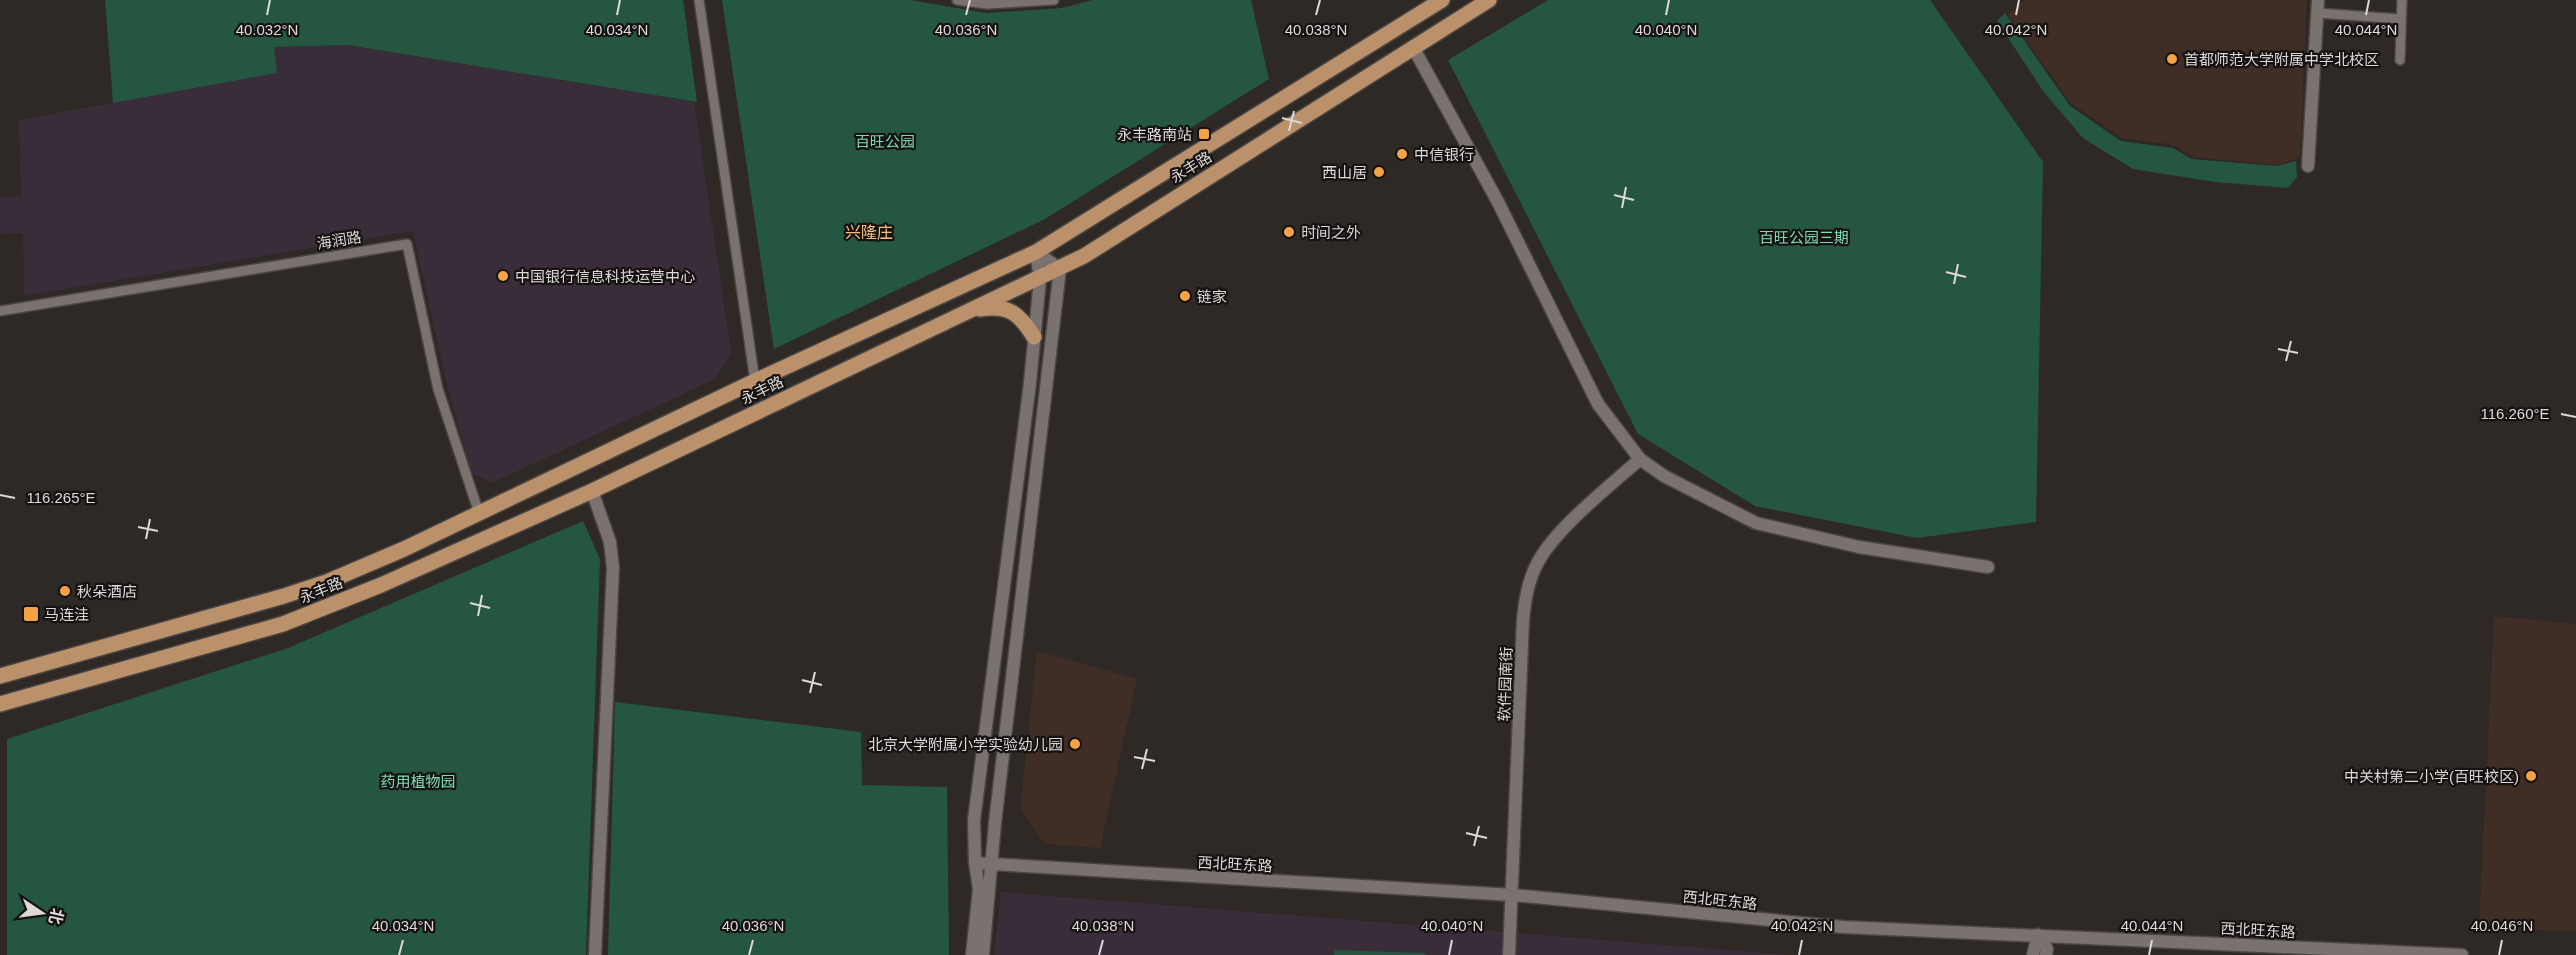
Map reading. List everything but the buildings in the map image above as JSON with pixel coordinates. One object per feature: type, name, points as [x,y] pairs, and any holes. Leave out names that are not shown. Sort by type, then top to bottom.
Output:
[{"type":"main road","name":"永丰路","points":[[0,676],[307,589],[404,549],[755,381],[1036,252],[1442,0]]},
{"type":"main road","name":"永丰路","points":[[0,704],[283,624],[381,585],[592,491],[1060,269],[1489,0]]},
{"type":"main road","points":[[968,311],[989,308],[1009,310],[1023,319],[1034,337]]},
{"type":"street","points":[[699,0],[755,381]]},
{"type":"street","points":[[957,0],[987,4],[1054,0]]},
{"type":"street","points":[[2308,166],[2318,0]]},
{"type":"street","points":[[2400,60],[2402,0]]},
{"type":"street","points":[[2317,13],[2401,19]]},
{"type":"street","points":[[1413,47],[1498,202],[1598,404],[1640,459],[1664,476],[1756,524],[1859,547],[1988,567]]},
{"type":"street","name":"海润路","points":[[0,311],[407,244],[438,389],[479,513]]},
{"type":"street","points":[[983,955],[991,864],[1060,269],[1036,252]]},
{"type":"street","points":[[972,955],[979,889],[975,863],[974,820],[1034,337],[1040,279],[1036,252]]},
{"type":"street","name":"软件园南街","points":[[1509,955],[1522,621],[1526,591],[1538,561],[1556,539],[1640,459]]},
{"type":"street","points":[[592,491],[610,542],[613,568],[594,955]]},
{"type":"street","name":"西北旺东路","points":[[975,863],[1513,895],[1843,927],[2462,955]]},
{"type":"street","points":[[2033,955],[2038,935]]},
{"type":"street","points":[[2038,935],[2047,949],[2046,955]]},
{"type":"shaded area","name":"首都师范大学附属中学北校区","points":[[2025,0],[2307,0],[2300,157],[2278,165],[2193,157],[2174,145],[2122,138],[2071,103],[2007,14]]},
{"type":"shaded area","points":[[347,45],[694,102],[731,353],[715,379],[492,483],[471,473],[444,372],[413,231],[24,296],[23,233],[0,234],[0,197],[21,197],[19,120],[277,73],[273,47]]},
{"type":"shaded area","name":"中关村第二小学(百旺校区)","points":[[2494,616],[2576,624],[2576,931],[2479,928]]},
{"type":"shaded area","name":"北京大学附属小学实验幼儿园","points":[[1037,651],[1137,679],[1100,848],[1045,844],[1020,809]]},
{"type":"shaded area","points":[[1001,892],[1789,955],[994,955]]},
{"type":"green space","points":[[105,0],[683,0],[697,102],[348,45],[274,47],[277,73],[113,103]]},
{"type":"green space","name":"百旺公园","points":[[722,0],[910,0],[986,13],[1062,8],[1093,0],[1251,0],[1269,79],[1045,219],[774,349]]},
{"type":"green space","name":"百旺公园三期","points":[[1548,0],[1930,0],[2043,162],[2036,522],[1917,538],[1755,506],[1638,434],[1448,60]]},
{"type":"green space","points":[[2005,13],[2070,106],[2121,141],[2173,148],[2191,159],[2277,166],[2296,161],[2297,177],[2288,188],[2215,182],[2133,169],[2083,138],[2043,91],[1997,21]]},
{"type":"green space","name":"药用植物园","points":[[583,521],[600,559],[586,955],[7,955],[7,739],[288,648]]},
{"type":"green space","points":[[615,702],[861,732],[862,785],[947,787],[949,955],[608,955]]},
{"type":"green space","points":[[1335,950],[1423,953],[1428,955],[1334,955]]},
{"type":"place","name":"首都师范大学附属中学北校区","points":[[2172,59]]},
{"type":"place","name":"永丰路南站","points":[[1204,134]]},
{"type":"place","name":"中信银行","points":[[1402,154]]},
{"type":"place","name":"西山居","points":[[1379,172]]},
{"type":"place","name":"时间之外","points":[[1289,232]]},
{"type":"place","name":"中国银行信息科技运营中心","points":[[503,276]]},
{"type":"place","name":"链家","points":[[1185,296]]},
{"type":"place","name":"秋朵酒店","points":[[65,591]]},
{"type":"place","name":"马连洼","points":[[31,614]]},
{"type":"place","name":"北京大学附属小学实验幼儿园","points":[[1075,744]]},
{"type":"place","name":"中关村第二小学(百旺校区)","points":[[2531,776]]},
{"type":"district","name":"兴隆庄","points":[[869,232]]}]
